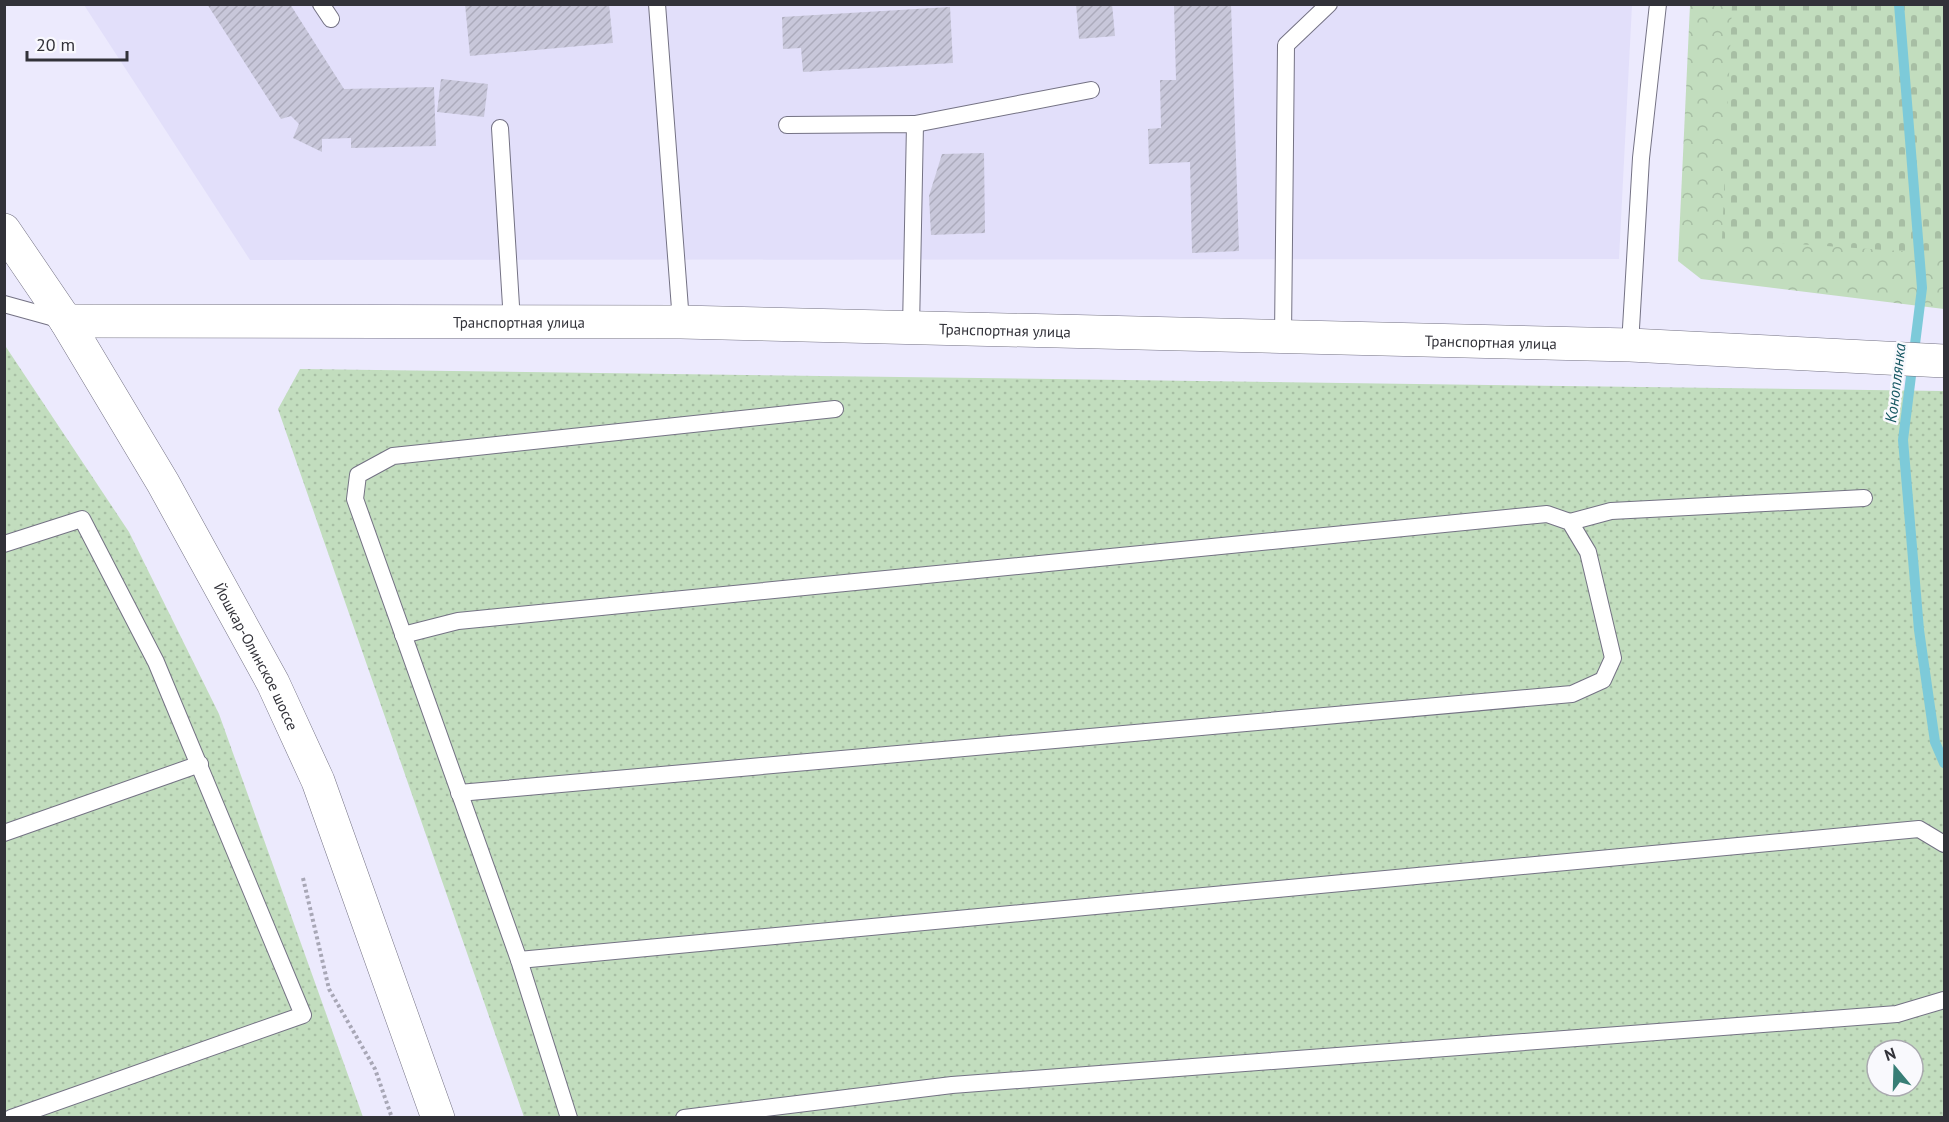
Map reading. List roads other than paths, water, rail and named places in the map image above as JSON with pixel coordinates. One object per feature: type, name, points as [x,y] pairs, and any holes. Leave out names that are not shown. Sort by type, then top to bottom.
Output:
[{"type":"main road","name":"Йошкар-Олинское шоссе","points":[[4,230],[66,321],[163,483],[278,694],[318,781],[438,1118]]},
{"type":"main road","name":"Транспортная улица","points":[[66,321],[681,322],[1630,345],[1944,361]]},
{"type":"lane","points":[[321,4],[331,19]]},
{"type":"lane","points":[[657,4],[681,322]]},
{"type":"lane","points":[[1283,337],[1286,45],[1329,4]]},
{"type":"lane","points":[[1630,345],[1641,158],[1658,4]]},
{"type":"lane","points":[[787,125],[915,124],[1091,90]]},
{"type":"lane","points":[[911,328],[915,124]]},
{"type":"lane","points":[[500,128],[512,322]]},
{"type":"lane","points":[[4,304],[66,321]]},
{"type":"lane","points":[[569,1118],[519,960],[355,499],[358,475],[393,456],[835,409]]},
{"type":"lane","points":[[403,636],[458,621],[1547,513],[1570,522],[1611,511],[1864,498]]},
{"type":"lane","points":[[4,544],[82,519],[156,662],[303,1015],[11,1118]]},
{"type":"lane","points":[[459,793],[1572,694],[1603,680],[1613,658],[1588,552],[1570,522]]},
{"type":"lane","points":[[4,833],[200,764]]},
{"type":"lane","points":[[519,960],[1919,829],[1944,844]]},
{"type":"lane","points":[[684,1118],[952,1084],[1897,1014],[1944,1000]]},
{"type":"waterway","name":"Коноплянка","points":[[1899,4],[1922,288],[1903,440],[1919,630],[1935,742],[1944,763]]}]
